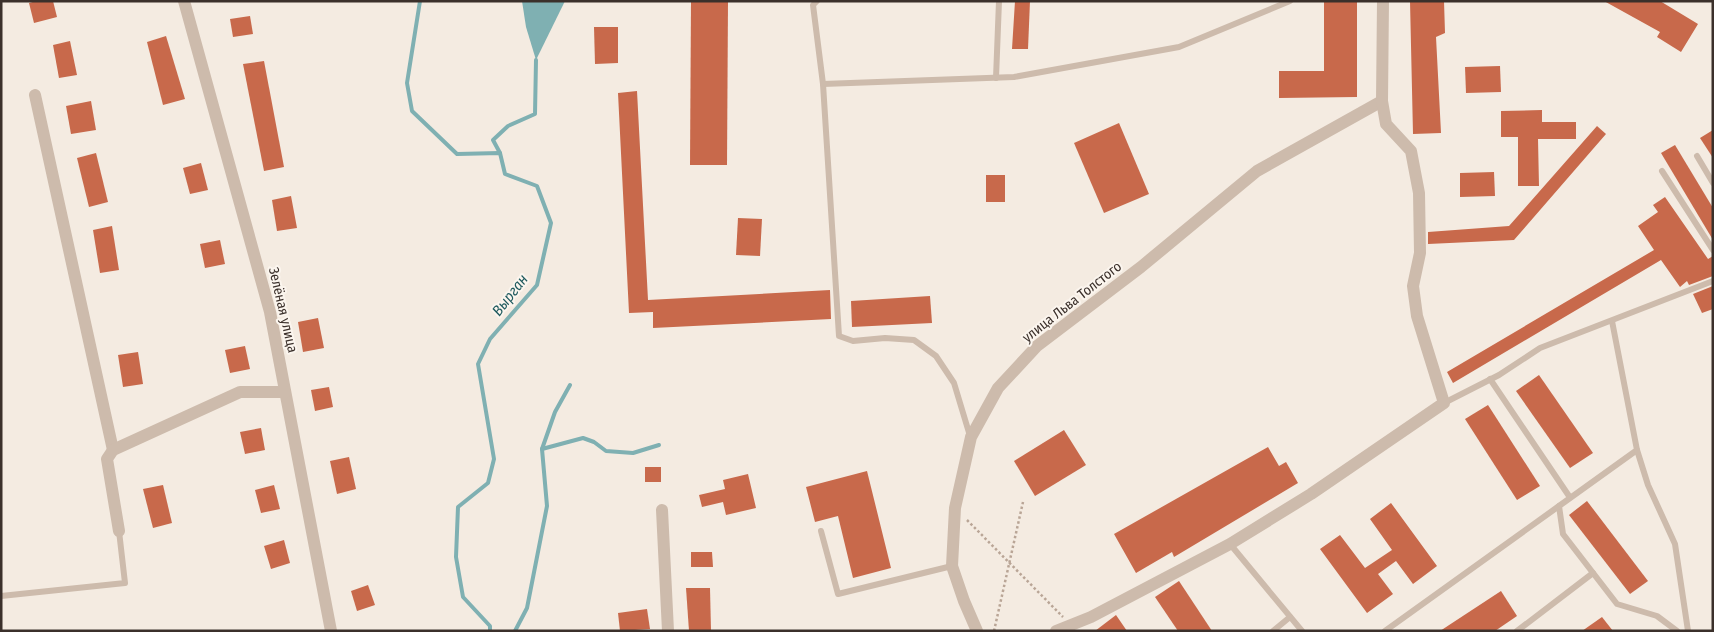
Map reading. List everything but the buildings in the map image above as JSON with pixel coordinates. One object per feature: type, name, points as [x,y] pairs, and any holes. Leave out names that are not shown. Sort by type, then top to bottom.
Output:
[{"type":"street","name":"Зелёная улица","points":[[184,1],[270,312],[331,631]]},
{"type":"street","points":[[1056,631],[1091,617],[1230,544],[1311,494],[1444,403],[1417,316],[1413,286],[1420,253],[1419,201],[1411,152],[1386,124],[1382,101],[1382,1]]},
{"type":"street","points":[[35,95],[113,450]]},
{"type":"street","name":"улица Льва Толстого","points":[[977,631],[952,566],[955,508],[970,437],[998,388],[1037,346],[1142,266],[1257,171],[1382,101]]},
{"type":"street","points":[[119,531],[107,459],[113,450],[240,392],[285,392]]},
{"type":"street","points":[[662,510],[668,631]]},
{"type":"lane","points":[[996,78],[999,1]]},
{"type":"lane","points":[[823,84],[1014,77],[1179,47],[1290,1]]},
{"type":"lane","points":[[813,2],[823,84],[839,336],[854,341],[885,338],[914,340],[936,356],[954,383],[970,437]]},
{"type":"lane","points":[[1697,156],[1713,183]]},
{"type":"lane","points":[[1662,171],[1713,250]]},
{"type":"lane","points":[[1444,403],[1490,379],[1540,348],[1713,281]]},
{"type":"lane","points":[[1612,321],[1637,450],[1648,485],[1675,544],[1688,631]]},
{"type":"lane","points":[[1490,379],[1569,496]]},
{"type":"lane","points":[[1385,631],[1559,506],[1569,496],[1637,450]]},
{"type":"lane","points":[[1559,506],[1564,534],[1617,604],[1657,616],[1677,631]]},
{"type":"lane","points":[[1,596],[125,583],[119,531]]},
{"type":"lane","points":[[821,531],[838,594],[952,566]]},
{"type":"lane","points":[[1230,544],[1302,631]]},
{"type":"lane","points":[[1517,631],[1593,573]]},
{"type":"lane","points":[[1273,631],[1290,616]]},
{"type":"path","points":[[994,631],[1023,502]]},
{"type":"path","points":[[955,508],[1072,625]]},
{"type":"water","points":[[522,1],[565,1],[536,60],[526,27]]},
{"type":"waterway","name":"Вырган","points":[[420,1],[407,83],[412,111],[457,154],[500,153],[505,174],[537,186],[551,223],[537,285],[490,339],[478,364],[494,459],[488,483],[458,507],[456,557],[463,597],[490,626],[490,631]]},
{"type":"waterway","points":[[500,153],[493,140],[508,126],[535,114],[536,60]]},
{"type":"waterway","points":[[515,631],[527,608],[547,506],[542,449],[555,412],[570,385]]},
{"type":"waterway","points":[[542,449],[583,438],[594,442],[606,451],[633,453],[659,445]]}]
